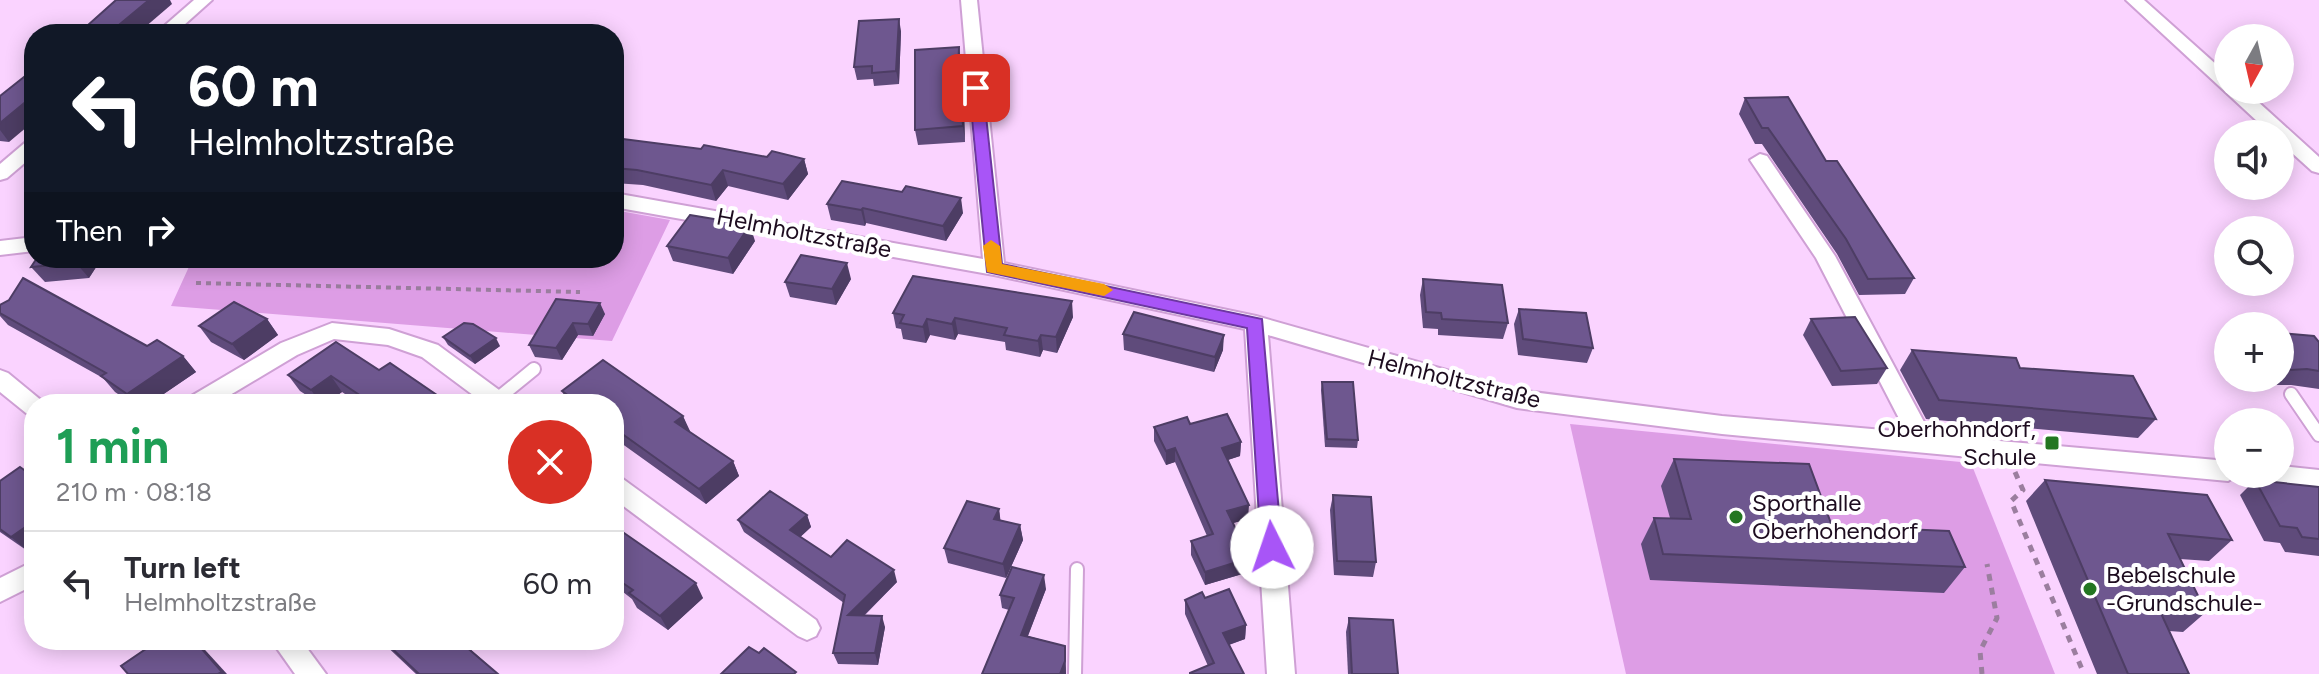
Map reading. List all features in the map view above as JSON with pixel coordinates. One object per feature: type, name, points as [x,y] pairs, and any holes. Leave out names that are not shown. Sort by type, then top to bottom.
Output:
[{"type":"street","points":[[176,24],[204,0]]},
{"type":"street","points":[[969,0],[994,268]]},
{"type":"street","points":[[2134,0],[2214,72]]},
{"type":"street","points":[[2249,104],[2319,167]]},
{"type":"street","points":[[0,174],[24,154]]},
{"type":"street","points":[[1760,160],[1825,256],[1923,442]]},
{"type":"street","name":"Helmholtzstraße","points":[[624,202],[994,268],[1256,324],[1517,399],[1722,425],[2214,470]]},
{"type":"street","points":[[0,248],[24,245]]},
{"type":"street","points":[[1256,324],[1281,674]]},
{"type":"street","points":[[213,394],[289,349],[332,331],[389,337],[430,351],[488,394]]},
{"type":"street","points":[[0,379],[24,399]]},
{"type":"street","points":[[2294,478],[2319,480]]},
{"type":"street","points":[[624,493],[807,628]]},
{"type":"street","points":[[0,591],[24,578]]},
{"type":"street","points":[[292,650],[312,674]]},
{"type":"lane","points":[[507,394],[534,369]]},
{"type":"lane","points":[[2291,394],[2319,435]]},
{"type":"lane","points":[[1075,674],[1077,569]]},
{"type":"path","points":[[196,283],[580,292]]},
{"type":"path","points":[[2006,449],[2023,490],[2011,501],[2084,674]]},
{"type":"path","points":[[1982,674],[1980,651],[1997,618],[1987,564]]},
{"type":"shaded area","points":[[624,212],[670,220],[612,341],[171,306],[188,268],[624,268]]},
{"type":"shaded area","points":[[1570,424],[1971,463],[2055,674],[1626,674]]},
{"type":"building","points":[[116,0],[149,0],[120,24],[89,24]]},
{"type":"building","points":[[899,19],[896,71],[872,73],[872,66],[854,67],[859,21]]},
{"type":"building","points":[[959,47],[957,96],[961,96],[963,126],[915,130],[915,50]]},
{"type":"building","points":[[24,77],[24,103],[0,123],[0,96]]},
{"type":"building","points":[[1788,97],[1826,161],[1837,161],[1914,278],[1868,279],[1846,239],[1768,128],[1762,128],[1745,98]]},
{"type":"building","points":[[624,139],[701,149],[704,145],[767,157],[772,151],[804,159],[783,184],[723,170],[711,185],[624,169]]},
{"type":"building","points":[[842,181],[902,192],[906,186],[961,198],[943,226],[863,208],[827,204]]},
{"type":"building","points":[[690,215],[750,225],[728,258],[667,246]]},
{"type":"building","points":[[801,255],[847,263],[832,289],[785,282]]},
{"type":"building","points":[[913,276],[1072,301],[1056,337],[1041,335],[1038,341],[1004,335],[1007,328],[955,318],[952,324],[927,319],[923,327],[900,323],[904,315],[893,313]]},
{"type":"building","points":[[23,278],[147,346],[157,340],[183,356],[127,394],[101,376],[106,373],[0,313],[0,305],[9,300]]},
{"type":"building","points":[[1423,279],[1502,285],[1508,323],[1442,319],[1441,313],[1426,312]]},
{"type":"building","points":[[556,299],[600,303],[588,324],[573,323],[556,348],[529,345]]},
{"type":"building","points":[[234,302],[267,319],[232,344],[199,326]]},
{"type":"building","points":[[1519,309],[1586,313],[1593,348],[1523,339]]},
{"type":"building","points":[[1134,312],[1224,335],[1215,357],[1123,334]]},
{"type":"building","points":[[1855,317],[1887,368],[1841,371],[1811,319]]},
{"type":"building","points":[[464,323],[473,324],[496,338],[470,356],[443,337]]},
{"type":"building","points":[[2294,334],[2314,336],[2319,342],[2319,371],[2294,370]]},
{"type":"building","points":[[336,342],[379,370],[390,363],[435,394],[358,394],[331,376],[311,390],[288,375]]},
{"type":"building","points":[[1912,350],[2016,358],[2020,368],[2133,376],[2156,419],[1939,400]]},
{"type":"building","points":[[603,360],[683,416],[675,422],[733,461],[699,489],[624,435],[624,394],[566,394],[562,391]]},
{"type":"building","points":[[1322,382],[1353,382],[1358,440],[1327,439]]},
{"type":"building","points":[[1227,414],[1241,442],[1222,448],[1249,505],[1227,511],[1250,558],[1205,572],[1191,541],[1213,534],[1175,448],[1166,451],[1154,427],[1187,417],[1190,424]]},
{"type":"building","points":[[1674,459],[1809,464],[1832,526],[1949,531],[1965,567],[1663,554],[1654,518],[1691,519]]},
{"type":"building","points":[[20,467],[24,470],[24,528],[11,537],[0,529],[0,481]]},
{"type":"building","points":[[2045,480],[2207,495],[2232,540],[2168,534],[2206,612],[2158,607],[2189,674],[2128,674]]},
{"type":"building","points":[[2294,484],[2319,487],[2319,539],[2302,537],[2297,528],[2280,526],[2259,488],[2294,488]]},
{"type":"building","points":[[770,491],[807,515],[790,530],[831,557],[847,540],[894,570],[848,615],[882,616],[875,653],[833,653],[845,595],[738,520]]},
{"type":"building","points":[[1333,495],[1371,497],[1376,562],[1337,561]]},
{"type":"building","points":[[967,501],[999,509],[994,519],[1020,525],[1003,564],[944,548]]},
{"type":"building","points":[[624,533],[696,583],[660,616],[629,593],[633,590],[624,584]]},
{"type":"building","points":[[1012,567],[1044,575],[1021,635],[1065,646],[1065,661],[1060,674],[982,674],[1014,598],[1000,595]]},
{"type":"building","points":[[1229,589],[1246,625],[1223,633],[1244,674],[1190,674],[1214,663],[1185,600],[1202,592],[1205,598]]},
{"type":"building","points":[[1349,618],[1393,620],[1398,674],[1352,674]]},
{"type":"building","points":[[749,647],[759,653],[764,648],[796,672],[721,674]]},
{"type":"building","points":[[144,650],[203,650],[222,672],[128,674],[121,666]]},
{"type":"building","points":[[394,650],[470,650],[498,674],[419,674]]},
{"type":"slow traffic","points":[[991,246],[994,268],[1104,290]]},
{"type":"place","name":"Oberhohndorf, Schule","points":[[2052,443]]},
{"type":"place","name":"Sporthalle Oberhohendorf","points":[[1736,517]]},
{"type":"place","name":"Bebelschule -Grundschule-","points":[[2090,589]]},
{"type":"route","points":[[976,88],[994,268],[1256,324],[1272,547]]}]
